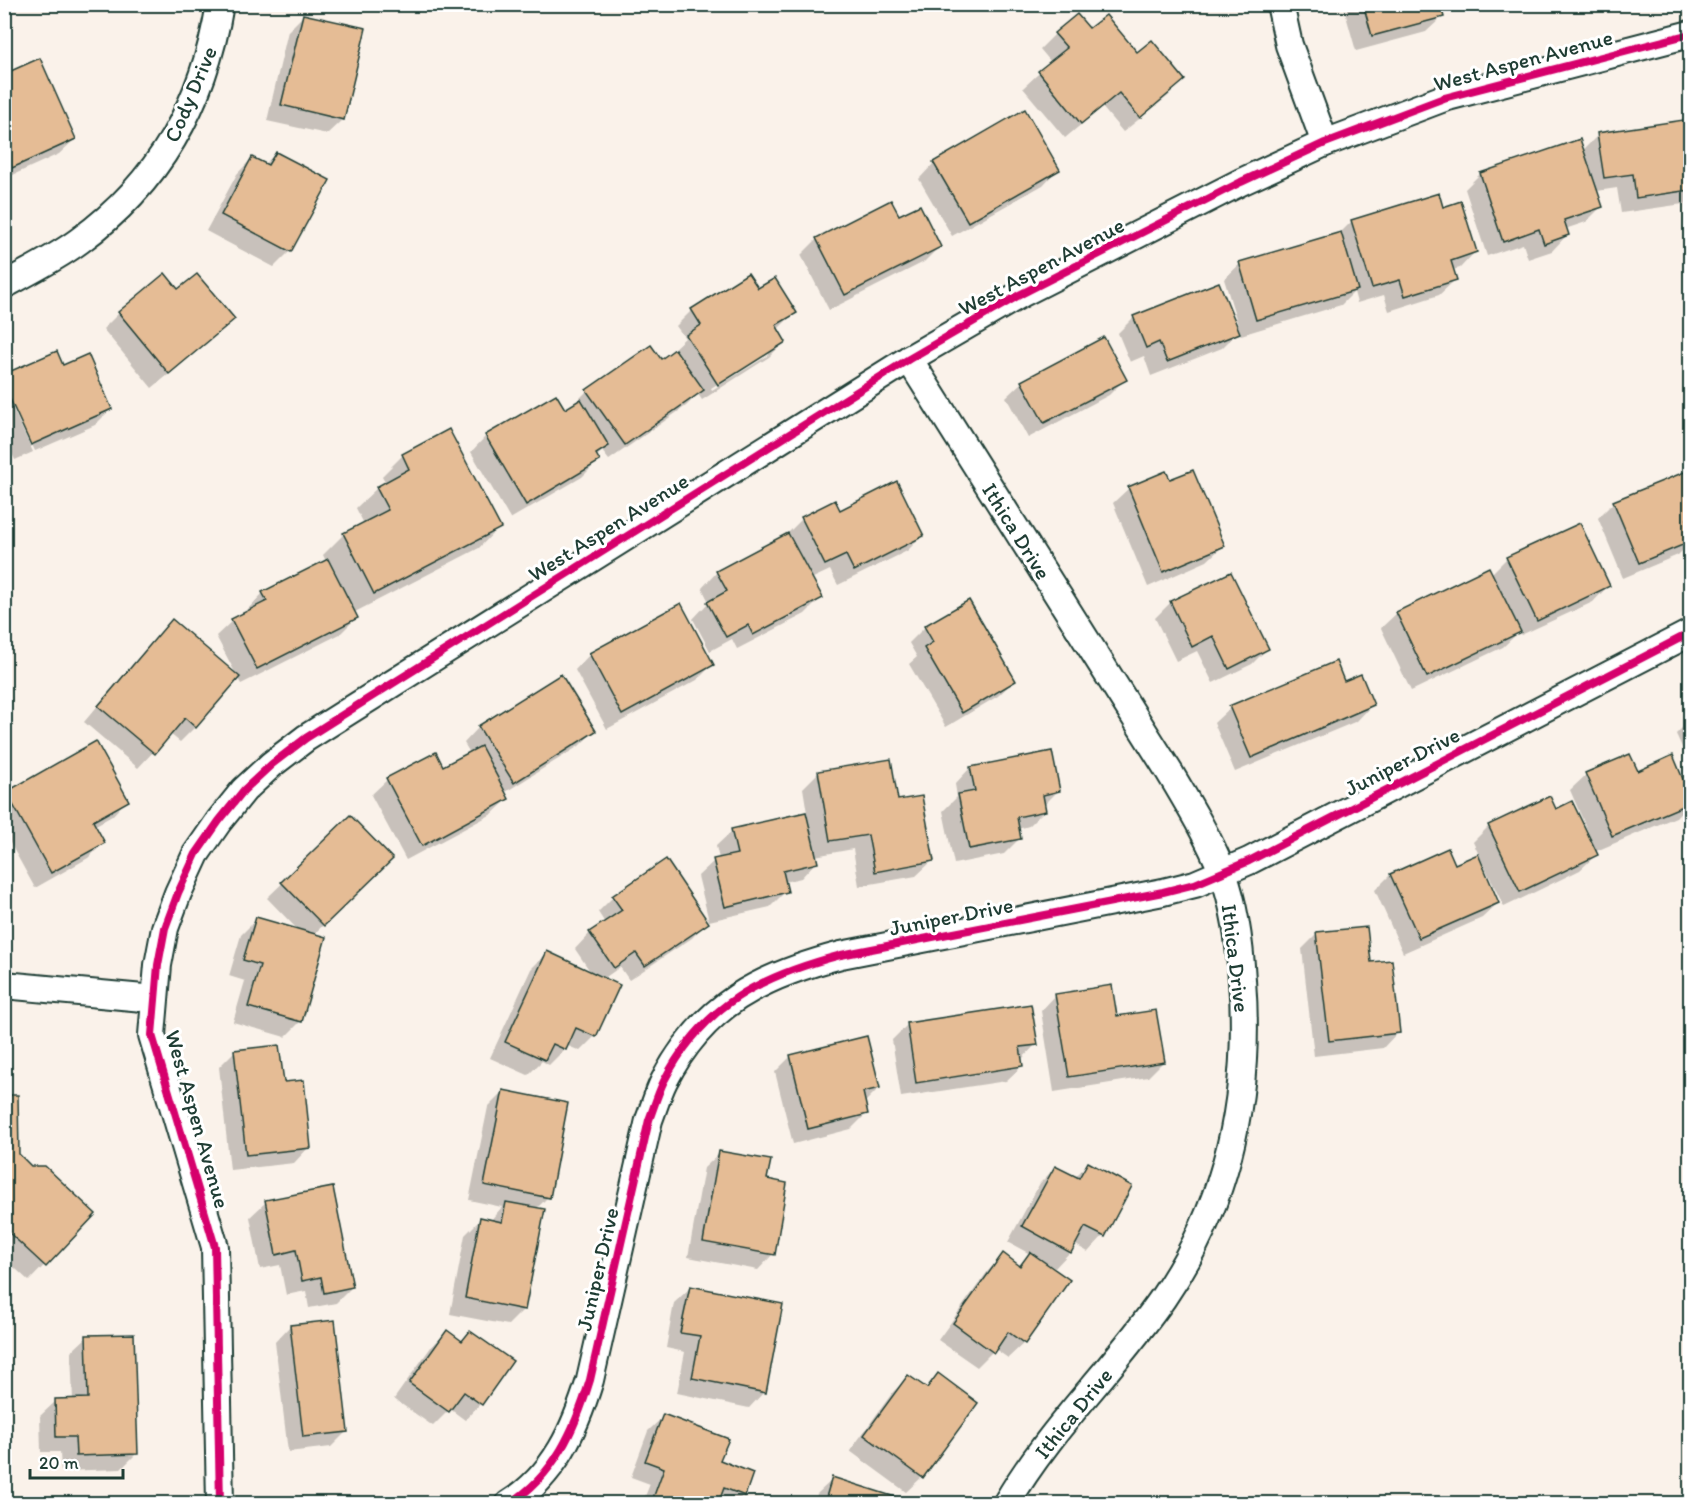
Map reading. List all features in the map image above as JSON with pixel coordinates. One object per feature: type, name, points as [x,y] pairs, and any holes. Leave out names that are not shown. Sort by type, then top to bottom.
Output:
[{"type":"street","name":"Cody Drive","points":[[4,285],[48,262],[78,242],[126,202],[148,176],[169,146],[191,105],[213,43],[220,4]]},
{"type":"street","points":[[1280,4],[1289,45],[1325,143]]},
{"type":"street","name":"West Aspen Avenue","points":[[220,1503],[215,1247],[152,1035],[158,965],[165,928],[178,893],[196,854],[244,790],[272,764],[306,738],[909,359],[1021,294],[1241,182],[1325,143],[1444,99],[1690,34]]},
{"type":"street","name":"Ithica Drive","points":[[909,359],[1170,773],[1208,841],[1222,873],[1233,909],[1244,997],[1245,1041],[1242,1089],[1235,1132],[1223,1175],[1205,1222],[1163,1298],[1037,1456],[1006,1503]]},
{"type":"street","name":"Juniper Drive","points":[[509,1503],[521,1496],[544,1474],[563,1447],[579,1415],[590,1380],[649,1120],[663,1083],[681,1051],[705,1023],[732,999],[765,980],[803,965],[1195,884],[1249,861],[1690,633]]},
{"type":"street","points":[[4,985],[154,999]]},
{"type":"building","points":[[1363,4],[1440,4],[1444,17],[1372,36]]},
{"type":"building","points":[[303,14],[366,28],[344,120],[281,105]]},
{"type":"building","points":[[1077,14],[1089,28],[1106,15],[1137,52],[1152,40],[1185,80],[1140,118],[1119,93],[1081,124],[1038,71],[1067,48],[1054,33]]},
{"type":"building","points":[[40,58],[76,139],[12,168],[4,151],[4,74]]},
{"type":"building","points":[[1025,109],[1060,170],[968,222],[933,162]]},
{"type":"building","points":[[1690,119],[1690,190],[1636,198],[1633,174],[1604,178],[1597,133]]},
{"type":"building","points":[[1580,139],[1603,207],[1564,220],[1569,235],[1544,244],[1539,229],[1503,242],[1480,173]]},
{"type":"building","points":[[276,152],[330,180],[291,252],[221,215],[252,157],[268,165]]},
{"type":"building","points":[[1439,193],[1443,207],[1461,201],[1477,252],[1451,261],[1457,280],[1405,296],[1400,280],[1372,288],[1351,220]]},
{"type":"building","points":[[891,200],[899,215],[920,205],[941,247],[845,295],[816,238]]},
{"type":"building","points":[[1341,232],[1358,290],[1256,320],[1239,262]]},
{"type":"building","points":[[165,273],[178,289],[197,274],[235,319],[169,374],[118,312]]},
{"type":"building","points":[[748,273],[758,288],[775,278],[797,313],[776,325],[786,342],[718,385],[686,335],[701,325],[691,309]]},
{"type":"building","points":[[1219,282],[1240,333],[1167,362],[1159,342],[1146,348],[1133,316]]},
{"type":"building","points":[[1104,337],[1127,380],[1044,423],[1021,381]]},
{"type":"building","points":[[651,345],[661,359],[675,349],[704,390],[625,445],[586,390]]},
{"type":"building","points":[[57,351],[63,365],[88,354],[112,409],[31,445],[4,386],[4,374]]},
{"type":"building","points":[[556,394],[565,409],[581,399],[609,446],[596,454],[600,461],[526,505],[485,435]]},
{"type":"building","points":[[449,429],[501,528],[374,594],[343,533],[388,510],[376,487],[409,469],[402,454]]},
{"type":"building","points":[[1193,470],[1225,546],[1163,572],[1128,487],[1166,471],[1170,479]]},
{"type":"building","points":[[1687,471],[1690,480],[1690,518],[1687,519],[1690,527],[1690,542],[1639,563],[1613,501]]},
{"type":"building","points":[[897,481],[924,536],[854,571],[846,555],[825,565],[801,517],[835,500],[840,510]]},
{"type":"building","points":[[1580,523],[1610,586],[1537,621],[1506,557]]},
{"type":"building","points":[[788,533],[823,598],[753,635],[748,625],[726,637],[707,602],[727,591],[716,571]]},
{"type":"building","points":[[328,559],[358,618],[257,669],[231,619],[267,601],[262,592]]},
{"type":"building","points":[[1489,567],[1521,632],[1427,677],[1396,612]]},
{"type":"building","points":[[1231,572],[1269,649],[1229,669],[1213,636],[1192,647],[1170,601]]},
{"type":"building","points":[[969,600],[1016,681],[962,713],[924,648],[933,642],[924,626]]},
{"type":"building","points":[[681,603],[714,665],[622,715],[589,653]]},
{"type":"building","points":[[172,619],[240,677],[196,728],[185,718],[155,754],[98,706]]},
{"type":"building","points":[[1336,661],[1344,681],[1361,674],[1374,705],[1251,758],[1229,706]]},
{"type":"building","points":[[561,674],[596,731],[514,783],[478,726]]},
{"type":"building","points":[[96,741],[129,801],[93,821],[105,843],[51,873],[6,792]]},
{"type":"building","points":[[481,746],[509,799],[422,846],[386,778],[436,752],[443,766]]},
{"type":"building","points":[[1052,751],[1060,791],[1043,795],[1046,811],[1017,817],[1021,839],[969,849],[958,794],[975,791],[970,767]]},
{"type":"building","points":[[1630,754],[1638,771],[1673,755],[1690,796],[1690,803],[1612,836],[1585,773]]},
{"type":"building","points":[[891,759],[898,800],[922,796],[934,861],[875,872],[868,835],[830,841],[818,771]]},
{"type":"building","points":[[1550,796],[1556,809],[1572,801],[1598,855],[1520,892],[1488,825]]},
{"type":"building","points":[[806,812],[818,863],[783,871],[788,892],[725,907],[713,859],[737,854],[731,829]]},
{"type":"building","points":[[350,815],[393,859],[324,926],[281,882]]},
{"type":"building","points":[[1448,848],[1455,864],[1478,854],[1499,903],[1419,938],[1390,874]]},
{"type":"building","points":[[666,859],[709,923],[645,966],[636,953],[614,968],[589,932],[622,910],[612,896]]},
{"type":"building","points":[[256,917],[326,937],[302,1022],[248,1007],[260,965],[243,960]]},
{"type":"building","points":[[1367,927],[1371,962],[1392,960],[1400,1033],[1329,1041],[1316,932]]},
{"type":"building","points":[[547,951],[620,985],[596,1037],[576,1028],[566,1050],[553,1044],[545,1060],[505,1042]]},
{"type":"building","points":[[1112,985],[1117,1016],[1156,1010],[1165,1062],[1069,1077],[1055,994]]},
{"type":"building","points":[[1031,1004],[1038,1045],[1020,1047],[1023,1066],[916,1083],[907,1023]]},
{"type":"building","points":[[867,1036],[880,1088],[863,1092],[868,1114],[808,1129],[790,1055]]},
{"type":"building","points":[[279,1045],[284,1082],[304,1080],[311,1148],[246,1155],[234,1050]]},
{"type":"building","points":[[503,1090],[568,1103],[550,1198],[484,1185]]},
{"type":"building","points":[[4,1095],[18,1095],[19,1154],[31,1166],[45,1166],[96,1214],[46,1267],[4,1228]]},
{"type":"building","points":[[719,1151],[771,1160],[767,1179],[787,1183],[775,1255],[703,1242]]},
{"type":"building","points":[[1088,1162],[1132,1186],[1105,1237],[1085,1227],[1071,1253],[1022,1226],[1055,1166],[1079,1178]]},
{"type":"building","points":[[333,1187],[353,1287],[324,1293],[321,1277],[302,1281],[296,1250],[276,1255],[265,1200]]},
{"type":"building","points":[[506,1202],[545,1209],[525,1310],[465,1298],[480,1217],[502,1222]]},
{"type":"building","points":[[1030,1252],[1070,1280],[1025,1344],[1008,1332],[994,1353],[953,1323],[1003,1253],[1020,1266]]},
{"type":"building","points":[[690,1286],[783,1304],[766,1393],[692,1378],[700,1336],[680,1333]]},
{"type":"building","points":[[335,1320],[348,1432],[303,1437],[290,1325]]},
{"type":"building","points":[[447,1330],[462,1341],[470,1331],[513,1361],[482,1405],[464,1392],[449,1412],[409,1383]]},
{"type":"building","points":[[134,1334],[138,1454],[76,1456],[75,1437],[56,1437],[55,1399],[88,1398],[86,1335]]},
{"type":"building","points":[[938,1373],[978,1403],[923,1478],[864,1435],[908,1375],[927,1388]]},
{"type":"building","points":[[663,1414],[729,1439],[720,1460],[753,1473],[745,1496],[724,1488],[718,1504],[651,1504],[664,1468],[645,1461]]},
{"type":"building","points":[[832,1477],[911,1502],[910,1504],[824,1504]]},
{"type":"cycle path","points":[[220,1504],[215,1247],[152,1035],[158,965],[165,928],[178,893],[196,854],[244,790],[272,764],[306,738],[909,359],[1021,294],[1241,182],[1325,143],[1444,98],[1690,34]]},
{"type":"cycle path","points":[[509,1504],[539,1479],[551,1465],[570,1433],[590,1380],[649,1120],[662,1086],[680,1054],[716,1013],[760,984],[812,963],[841,955],[1195,884],[1249,861],[1690,633]]}]
